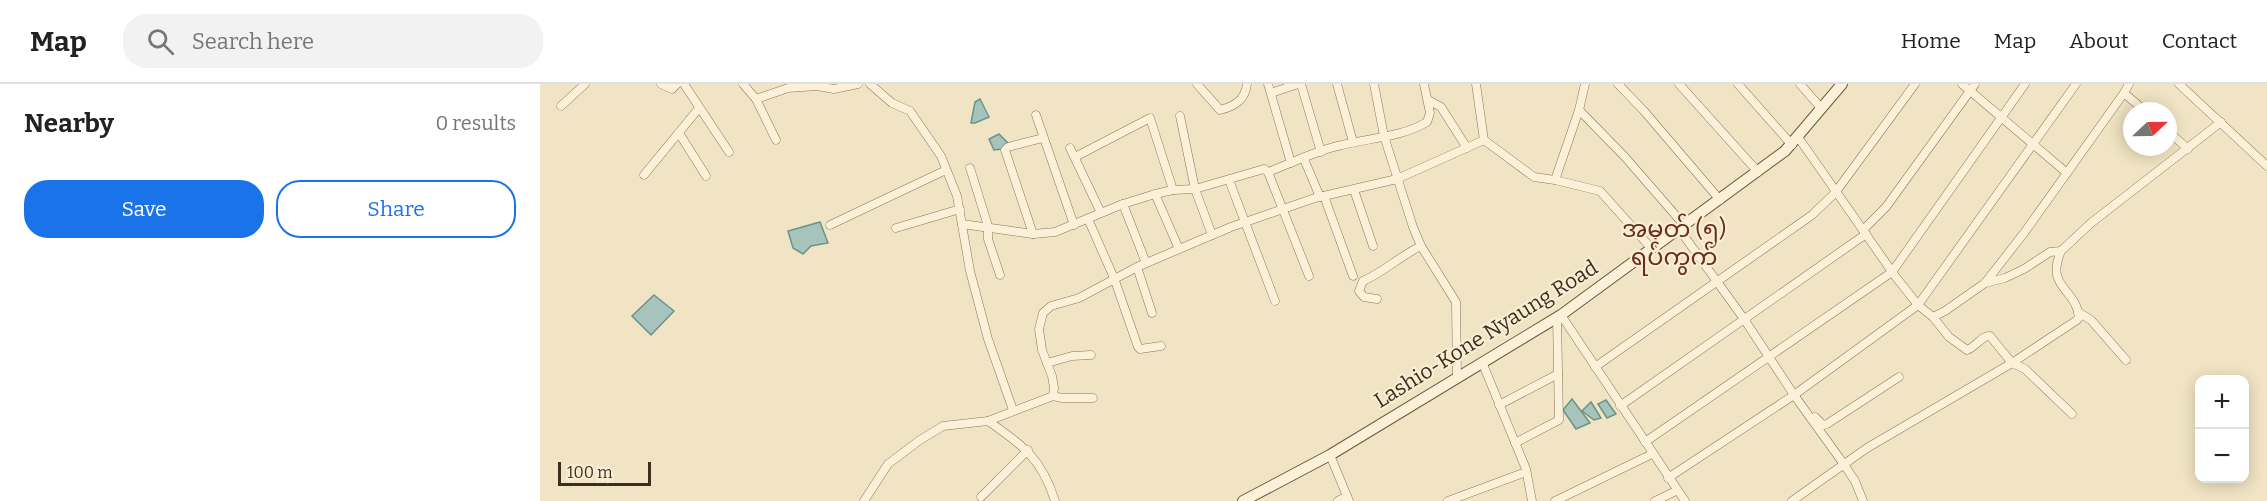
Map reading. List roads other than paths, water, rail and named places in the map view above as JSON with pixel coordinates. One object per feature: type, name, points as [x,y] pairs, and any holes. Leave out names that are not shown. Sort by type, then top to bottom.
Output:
[{"type":"main road","name":"Lashio-Kone Nyaung Road","points":[[1243,501],[1261,497],[1559,316],[1758,172],[1795,141],[1842,84]]},
{"type":"street","points":[[561,106],[585,84]]},
{"type":"street","points":[[661,84],[672,89],[677,84]]},
{"type":"street","points":[[684,84],[729,152]]},
{"type":"street","points":[[743,84],[756,99],[776,140]]},
{"type":"street","points":[[756,99],[788,88],[817,86],[834,89],[858,84]]},
{"type":"street","points":[[870,84],[892,103],[910,111],[941,156],[957,196],[970,271],[988,339],[1013,410]]},
{"type":"street","points":[[1197,84],[1220,110],[1239,102],[1246,93],[1248,84]]},
{"type":"street","points":[[1268,84],[1291,164]]},
{"type":"street","points":[[1270,93],[1300,84],[1321,152]]},
{"type":"street","points":[[1337,84],[1353,142]]},
{"type":"street","points":[[1374,84],[1384,136],[1421,246],[1456,302],[1457,378]]},
{"type":"street","points":[[1268,172],[1321,152],[1353,142],[1396,134],[1427,122],[1430,113],[1424,84]]},
{"type":"street","points":[[1476,84],[1484,140],[1534,177],[1600,191],[1652,249]]},
{"type":"street","points":[[1555,180],[1579,110],[1585,84]]},
{"type":"street","points":[[1618,84],[1720,200]]},
{"type":"street","points":[[1679,84],[1758,172]]},
{"type":"street","points":[[1738,84],[1795,141],[1865,232],[1892,272],[1918,305],[1933,316],[1949,337],[1967,350],[1983,337],[1990,336],[2012,363],[2025,369],[2072,414]]},
{"type":"street","points":[[1800,84],[1821,108]]},
{"type":"street","points":[[1594,367],[1812,215],[1835,193],[1915,84]]},
{"type":"street","points":[[1962,84],[1973,88],[2001,117],[2067,173]]},
{"type":"street","points":[[1645,442],[1892,272],[2025,84]]},
{"type":"street","points":[[1668,478],[1794,395],[1918,305],[2076,84]]},
{"type":"street","points":[[1933,316],[1945,311],[1985,283],[2067,173],[2129,84]]},
{"type":"street","points":[[2179,84],[2267,166]]},
{"type":"street","points":[[1620,406],[1865,232],[1886,207],[1973,88]]},
{"type":"street","points":[[2124,93],[2134,102]]},
{"type":"street","points":[[1428,100],[1441,107],[1467,148]]},
{"type":"street","points":[[644,175],[699,108]]},
{"type":"street","points":[[1579,110],[1625,157],[1682,227],[1716,281],[1855,481],[1863,501]]},
{"type":"street","points":[[1036,115],[1074,225]]},
{"type":"street","points":[[1180,116],[1194,189],[1212,235]]},
{"type":"street","points":[[1075,157],[1150,118],[1173,190]]},
{"type":"street","points":[[1792,501],[1843,463],[2012,363],[2077,320],[2078,312],[2075,303],[2056,278],[2061,251],[2091,223],[2221,122]]},
{"type":"street","points":[[679,133],[706,176]]},
{"type":"street","points":[[1033,234],[1005,150],[1008,147],[1043,138]]},
{"type":"street","points":[[2177,139],[2188,149]]},
{"type":"street","points":[[1053,396],[1054,388],[1042,350],[1039,329],[1043,313],[1050,306],[1079,298],[1137,267],[1212,235],[1322,197],[1397,179],[1484,140]]},
{"type":"street","points":[[1070,148],[1101,213]]},
{"type":"street","points":[[1304,159],[1322,197],[1353,276]]},
{"type":"street","points":[[970,168],[988,228],[988,239],[1000,274]]},
{"type":"street","points":[[962,224],[1033,234],[1055,232],[1123,204],[1155,194],[1194,189],[1264,169],[1268,172],[1309,276]]},
{"type":"street","points":[[830,225],[946,170]]},
{"type":"street","points":[[1229,180],[1275,302]]},
{"type":"street","points":[[1354,190],[1373,246]]},
{"type":"street","points":[[1155,194],[1179,249]]},
{"type":"street","points":[[1123,204],[1146,263]]},
{"type":"street","points":[[896,228],[960,209]]},
{"type":"street","points":[[1088,219],[1114,278],[1140,349],[1161,346]]},
{"type":"street","points":[[1377,299],[1364,297],[1359,291],[1363,281],[1373,278],[1405,254],[1421,246]]},
{"type":"street","points":[[1985,283],[2005,278],[2024,269],[2050,252],[2061,251]]},
{"type":"street","points":[[1137,267],[1152,313]]},
{"type":"street","points":[[2078,312],[2091,320],[2126,360]]},
{"type":"street","points":[[1559,316],[1685,501]]},
{"type":"street","points":[[1515,443],[1559,420],[1559,316]]},
{"type":"street","points":[[1047,363],[1072,356],[1091,355]]},
{"type":"street","points":[[1482,362],[1526,472],[1532,501]]},
{"type":"street","points":[[1499,405],[1558,374]]},
{"type":"street","points":[[1794,395],[1823,425],[1899,377]]},
{"type":"street","points":[[864,501],[888,464],[943,426],[988,421],[1053,396],[1093,398]]},
{"type":"street","points":[[988,421],[1028,450],[1050,482],[1055,501]]},
{"type":"street","points":[[981,497],[1028,450]]},
{"type":"street","points":[[1555,501],[1652,454]]},
{"type":"street","points":[[1330,455],[1348,498],[1338,501]]},
{"type":"street","points":[[1448,501],[1526,472]]},
{"type":"street","points":[[1654,501],[1676,490]]},
{"type":"water","points":[[980,99],[989,117],[971,123],[975,102]]},
{"type":"water","points":[[999,134],[1008,143],[1002,149],[994,150],[989,139]]},
{"type":"water","points":[[820,222],[828,243],[811,246],[803,254],[793,248],[788,231]]},
{"type":"water","points":[[654,295],[674,311],[651,335],[632,316]]},
{"type":"water","points":[[1572,399],[1590,423],[1576,429],[1563,410]]},
{"type":"water","points":[[1606,400],[1616,414],[1607,418],[1598,404]]},
{"type":"water","points":[[1591,402],[1601,418],[1594,420],[1582,411]]},
{"type":"district","name":"အမှတ် (၅) ရပ်ကွက်","points":[[1674,243]]}]
